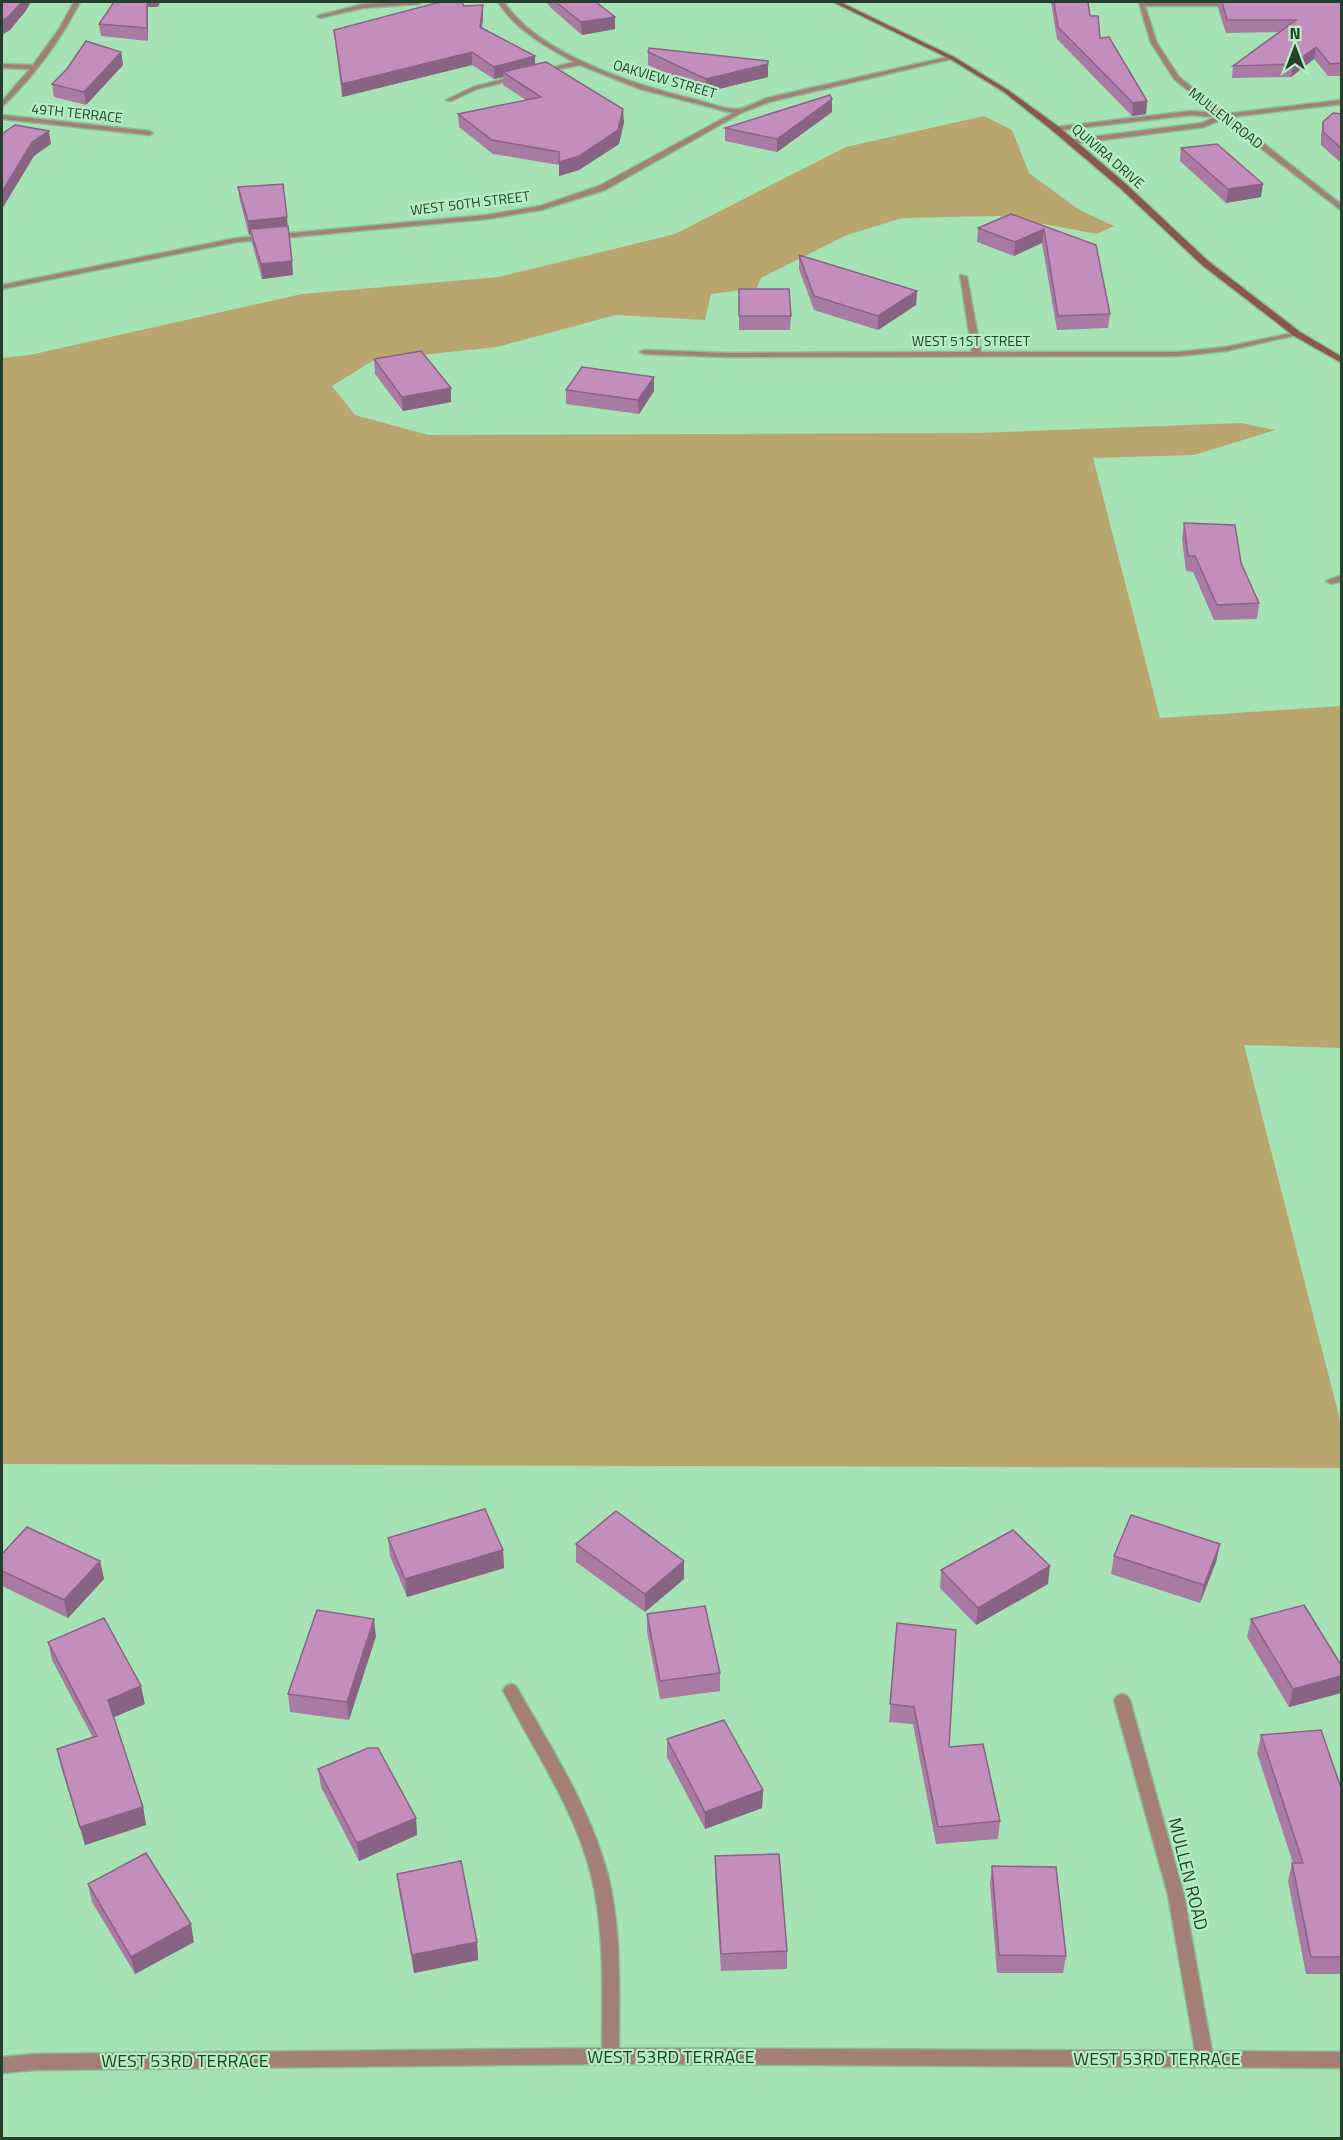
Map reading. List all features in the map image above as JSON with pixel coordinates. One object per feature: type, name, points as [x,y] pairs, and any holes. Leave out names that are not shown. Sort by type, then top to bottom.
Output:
[{"type":"main road","name":"QUIVIRA DRIVE","points":[[836,2],[952,58],[1006,91],[1056,129],[1123,186],[1205,263],[1297,334],[1341,361]]},
{"type":"street","points":[[2,104],[15,91],[70,17],[77,2]]},
{"type":"street","points":[[320,16],[363,6],[419,2]]},
{"type":"street","name":"OAKVIEW STREET","points":[[501,2],[516,23],[578,63],[629,85],[739,112]]},
{"type":"street","name":"MULLEN ROAD","points":[[1247,4],[1141,4],[1149,31],[1167,66],[1176,78],[1341,209]]},
{"type":"street","name":"WEST 50TH STREET","points":[[2,287],[237,240],[448,221],[541,208],[602,188],[739,112],[781,96],[952,58]]},
{"type":"street","points":[[449,100],[475,88],[578,63]]},
{"type":"street","points":[[2,66],[33,67]]},
{"type":"street","points":[[1056,129],[1191,113],[1224,116],[1341,102]]},
{"type":"street","points":[[1071,142],[1204,125],[1224,116]]},
{"type":"street","name":"49TH TERRACE","points":[[2,117],[149,133]]},
{"type":"street","points":[[963,277],[977,354]]},
{"type":"street","name":"WEST 51ST STREET","points":[[644,352],[726,355],[1179,354],[1226,349],[1297,334]]},
{"type":"street","points":[[1330,581],[1341,578]]},
{"type":"street","points":[[511,1690],[573,1806],[595,1862],[605,1900],[609,1941],[610,2056]]},
{"type":"street","name":"MULLEN ROAD","points":[[1122,1700],[1176,1895],[1205,2060]]},
{"type":"street","name":"WEST 53RD TERRACE","points":[[2,2065],[35,2062],[610,2056],[1341,2060]]},
{"type":"shaded area","points":[[984,116],[1012,130],[1029,173],[1078,209],[1114,226],[1097,234],[999,216],[902,218],[847,235],[761,278],[757,288],[711,294],[705,320],[616,315],[497,347],[374,360],[332,386],[355,415],[428,435],[979,433],[1241,423],[1275,430],[1194,455],[1093,458],[1160,718],[1341,706],[1341,1048],[1244,1045],[1341,1424],[1341,1468],[2,1464],[2,358],[30,355],[302,294],[499,277],[675,234],[846,147]]},
{"type":"building","points":[[2,2],[22,2],[2,21]]},
{"type":"building","points":[[114,2],[147,2],[147,28],[99,24]]},
{"type":"building","points":[[440,2],[462,2],[464,6],[483,5],[480,27],[535,56],[494,67],[472,52],[342,84],[334,30]]},
{"type":"building","points":[[556,2],[596,2],[615,17],[581,22]]},
{"type":"building","points":[[1054,2],[1088,2],[1090,16],[1098,16],[1100,38],[1109,37],[1147,101],[1133,103],[1058,27]]},
{"type":"building","points":[[1222,2],[1341,2],[1341,63],[1330,64],[1316,47],[1293,64],[1233,66],[1296,20],[1227,20]]},
{"type":"building","points":[[86,41],[121,52],[84,92],[52,84],[67,69]]},
{"type":"building","points":[[649,48],[768,61],[768,64],[706,79],[648,52]]},
{"type":"building","points":[[546,62],[623,109],[618,130],[579,156],[559,162],[559,152],[492,140],[458,114],[541,97],[503,72]]},
{"type":"building","points":[[830,95],[832,99],[777,139],[725,128]]},
{"type":"building","points":[[1333,113],[1341,114],[1341,148],[1323,132],[1323,122]]},
{"type":"building","points":[[15,125],[49,131],[32,142],[2,192],[2,134]]},
{"type":"building","points":[[1217,144],[1263,184],[1228,189],[1181,148]]},
{"type":"building","points":[[283,184],[287,217],[248,221],[238,187]]},
{"type":"building","points":[[1011,214],[1096,245],[1110,314],[1058,316],[1044,229],[1015,242],[978,228]]},
{"type":"building","points":[[288,226],[292,261],[261,264],[250,229]]},
{"type":"building","points":[[799,255],[917,291],[878,316],[814,296]]},
{"type":"building","points":[[739,289],[789,289],[791,316],[739,316]]},
{"type":"building","points":[[421,351],[451,388],[402,397],[374,359]]},
{"type":"building","points":[[582,367],[654,377],[638,400],[566,390]]},
{"type":"building","points":[[1184,523],[1235,525],[1241,563],[1259,603],[1217,605],[1195,556],[1188,556]]},
{"type":"building","points":[[485,1509],[503,1550],[405,1579],[388,1538]]},
{"type":"building","points":[[616,1511],[684,1561],[645,1594],[576,1544]]},
{"type":"building","points":[[1131,1515],[1220,1544],[1204,1585],[1114,1556]]},
{"type":"building","points":[[27,1527],[100,1561],[64,1600],[2,1571],[2,1554]]},
{"type":"building","points":[[1013,1530],[1050,1566],[978,1608],[941,1570]]},
{"type":"building","points":[[1304,1605],[1341,1665],[1341,1676],[1293,1689],[1251,1619]]},
{"type":"building","points":[[705,1606],[720,1673],[660,1681],[647,1614]]},
{"type":"building","points":[[317,1610],[374,1619],[347,1702],[288,1694]]},
{"type":"building","points":[[104,1618],[141,1686],[108,1700],[143,1807],[80,1827],[57,1749],[97,1736],[48,1642]]},
{"type":"building","points":[[897,1623],[956,1630],[949,1747],[983,1744],[1000,1821],[938,1827],[914,1707],[890,1704]]},
{"type":"building","points":[[724,1720],[763,1790],[705,1812],[667,1739]]},
{"type":"building","points":[[1321,1730],[1341,1788],[1341,1957],[1311,1957],[1292,1863],[1303,1863],[1261,1735]]},
{"type":"building","points":[[368,1748],[378,1748],[416,1818],[357,1843],[318,1769]]},
{"type":"building","points":[[146,1853],[191,1924],[131,1957],[88,1884]]},
{"type":"building","points":[[779,1854],[787,1951],[721,1954],[715,1856]]},
{"type":"building","points":[[461,1861],[477,1942],[412,1955],[397,1874]]},
{"type":"building","points":[[992,1866],[1056,1867],[1066,1956],[999,1955]]}]
